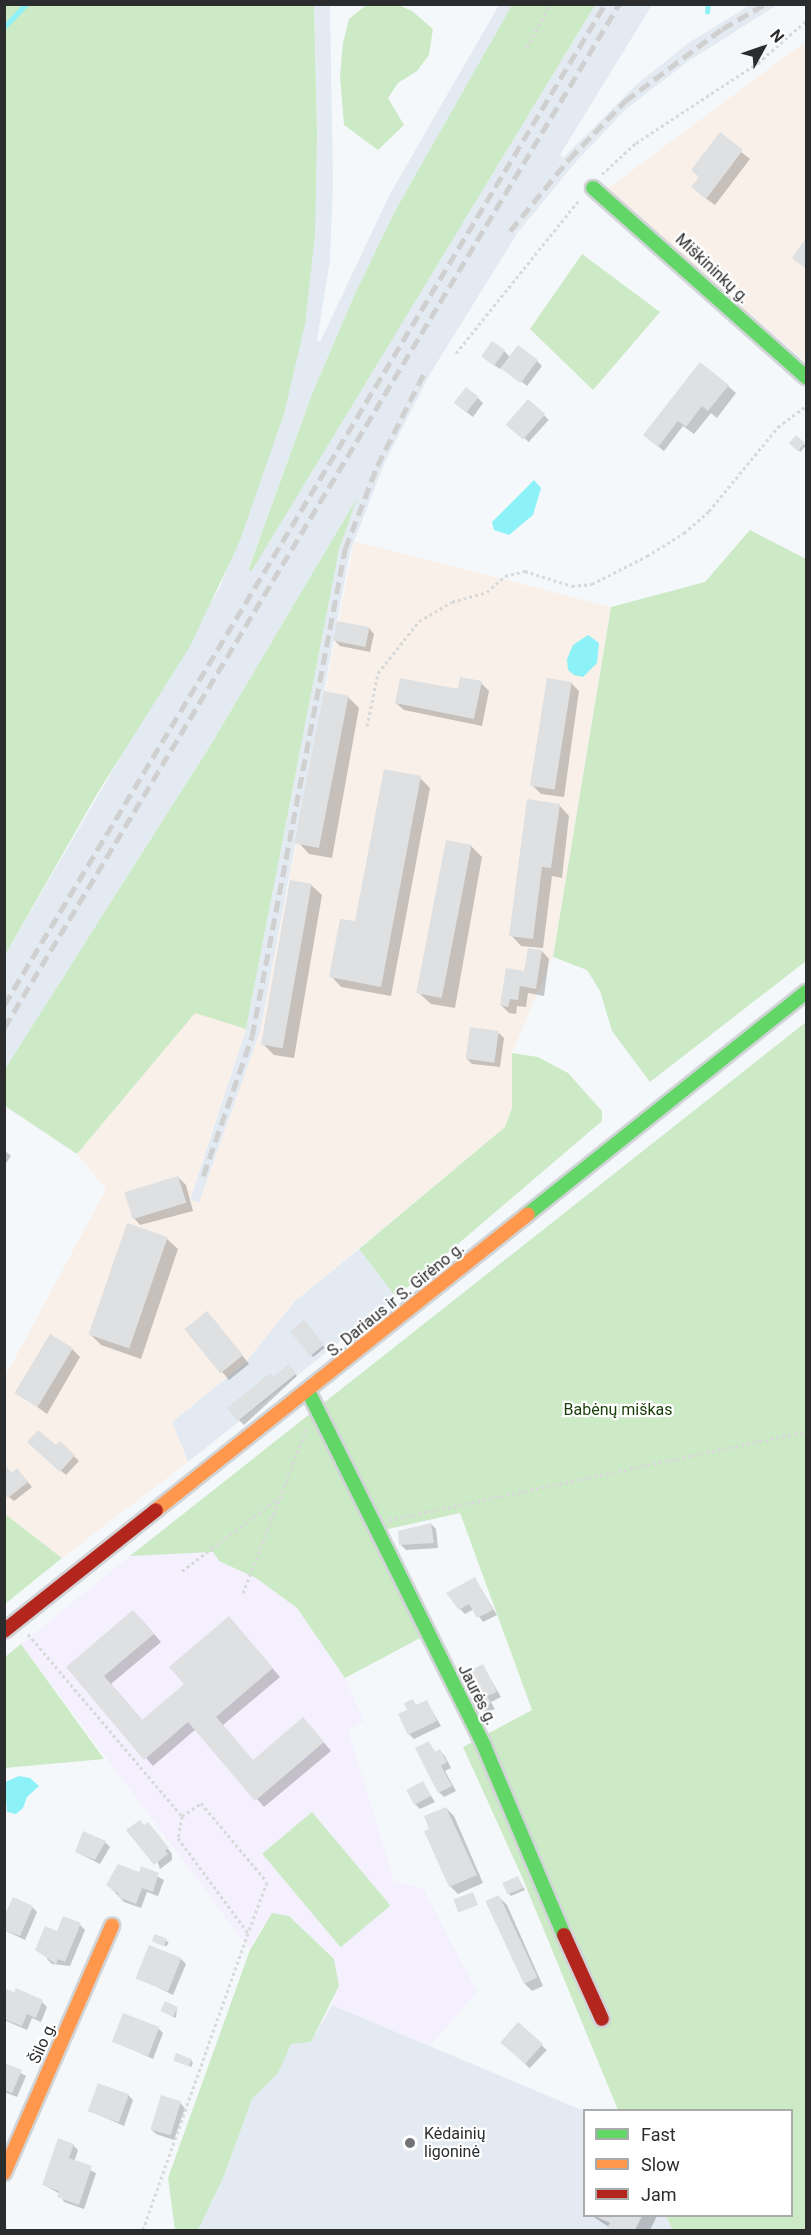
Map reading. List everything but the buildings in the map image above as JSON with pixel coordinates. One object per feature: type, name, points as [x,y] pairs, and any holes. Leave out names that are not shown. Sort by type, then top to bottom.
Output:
[{"type":"street","name":"Miškininkų g.","points":[[593,188],[807,377]]},
{"type":"street","name":"S. Dariaus ir S. Girėno g.","points":[[4,1631],[807,992]]},
{"type":"street","name":"Jaurės g.","points":[[308,1391],[484,1746],[531,1861],[602,2019]]},
{"type":"street","name":"Šilo g.","points":[[4,2173],[112,1926]]},
{"type":"path","points":[[527,47],[550,4]]},
{"type":"path","points":[[456,353],[501,300],[567,210],[593,188],[614,160],[758,63],[807,21]]},
{"type":"path","points":[[367,726],[378,673],[419,621],[452,602],[487,592],[505,576],[525,571],[572,586],[592,584],[647,556],[684,533],[709,511],[778,427],[807,406]]},
{"type":"path","points":[[243,1593],[316,1404]]},
{"type":"path","points":[[373,1523],[807,1431]]},
{"type":"path","points":[[182,1571],[278,1499]]},
{"type":"path","points":[[17,1622],[182,1816]]},
{"type":"path","points":[[143,2230],[267,1882],[201,1803],[182,1816],[178,1838],[248,1933]]},
{"type":"shaded area","points":[[314,5],[330,5],[333,183],[330,260],[317,340],[320,342],[390,194],[499,5],[512,5],[395,211],[354,296],[312,394],[249,567],[251,571],[595,5],[652,5],[560,155],[563,158],[637,84],[690,42],[750,5],[777,5],[687,62],[625,110],[575,163],[518,232],[430,374],[384,464],[350,552],[260,1032],[199,1203],[190,1200],[246,1029],[339,550],[355,501],[210,746],[5,1069],[5,955],[220,587],[284,414],[317,132]]},
{"type":"shaded area","points":[[806,41],[806,362],[606,190]]},
{"type":"shaded area","points":[[354,541],[611,607],[553,956],[512,1053],[512,1108],[505,1127],[295,1301],[245,1363],[172,1422],[188,1462],[62,1558],[5,1514],[4,1379],[106,1189],[77,1154],[195,1012],[246,1029],[190,1199],[199,1203],[260,1032]]},
{"type":"shaded area","points":[[359,1249],[396,1297],[188,1462],[172,1422],[245,1363],[295,1301]]},
{"type":"shaded area","points":[[213,1552],[219,1561],[256,1578],[297,1608],[345,1678],[364,1721],[348,1730],[394,1881],[423,1888],[477,1992],[430,2046],[332,2005],[339,1986],[334,1959],[289,1916],[262,1926],[250,1950],[21,1644],[130,1556]]},
{"type":"shaded area","name":"Kėdainių ligoninė","points":[[332,2005],[583,2111],[583,2217],[666,2217],[673,2230],[198,2230],[224,2176],[252,2099],[278,2073],[291,2043],[311,2042]]},
{"type":"green space","points":[[396,4],[412,11],[433,29],[429,55],[417,71],[398,83],[388,98],[404,125],[378,150],[344,125],[340,77],[343,43],[349,19],[365,6]]},
{"type":"green space","points":[[4,5],[314,5],[317,132],[315,235],[305,324],[284,414],[239,543],[189,648],[97,794],[5,955]]},
{"type":"green space","points":[[512,5],[595,5],[251,572],[249,568],[312,394],[354,296],[395,211]]},
{"type":"green space","points":[[582,254],[660,312],[593,390],[530,329]]},
{"type":"green space","points":[[357,498],[339,550],[246,1029],[195,1013],[77,1154],[5,1106],[5,1069],[210,746]]},
{"type":"green space","points":[[750,530],[806,559],[806,961],[650,1082],[612,1031],[600,991],[587,970],[553,957],[611,607],[705,582]]},
{"type":"green space","name":"Babėnų miškas","points":[[806,1022],[806,2230],[673,2230],[666,2217],[793,2217],[793,2109],[618,2109],[522,1877],[463,1747],[532,1710],[460,1513],[384,1530],[422,1637],[345,1678],[297,1608],[256,1578],[219,1561],[213,1552],[130,1556]]},
{"type":"green space","points":[[512,1053],[538,1057],[568,1073],[602,1111],[602,1121],[396,1297],[359,1249],[505,1127],[512,1108]]},
{"type":"green space","points":[[5,1514],[62,1558],[4,1604]]},
{"type":"green space","points":[[21,1644],[104,1759],[5,1768],[5,1657]]},
{"type":"green space","points":[[312,1812],[390,1905],[341,1947],[262,1854]]},
{"type":"green space","points":[[272,1913],[289,1916],[334,1959],[339,1986],[311,2042],[291,2044],[278,2073],[252,2099],[224,2176],[198,2230],[175,2230],[168,2178],[250,1950]]},
{"type":"water","points":[[534,480],[541,488],[533,515],[509,535],[494,530],[492,522]]},
{"type":"water","points":[[588,635],[599,643],[597,663],[583,677],[574,675],[568,670],[567,659],[573,645]]},
{"type":"water","points":[[19,1776],[30,1778],[39,1786],[27,1797],[23,1808],[16,1814],[7,1812],[5,1782]]},
{"type":"waterway","points":[[4,27],[26,4]]},
{"type":"waterway","points":[[707,12],[708,4]]},
{"type":"railway","points":[[4,1005],[605,4]]},
{"type":"railway","points":[[4,1028],[619,4]]},
{"type":"railway","points":[[510,231],[569,159],[625,101],[722,29],[765,4]]},
{"type":"railway","points":[[203,1176],[252,1036],[345,549],[377,466],[424,373]]},
{"type":"traffic: fast","points":[[593,188],[806,377]]},
{"type":"traffic: fast","points":[[528,1214],[806,992]]},
{"type":"traffic: fast","points":[[308,1391],[484,1746],[564,1935]]},
{"type":"traffic: slow","points":[[156,1510],[528,1214]]},
{"type":"traffic: slow","points":[[4,2173],[112,1926]]},
{"type":"traffic: jam","points":[[4,1631],[156,1510]]},
{"type":"traffic: jam","points":[[564,1935],[602,2019]]},
{"type":"place","name":"Kėdainių ligoninė","points":[[410,2143]]}]
